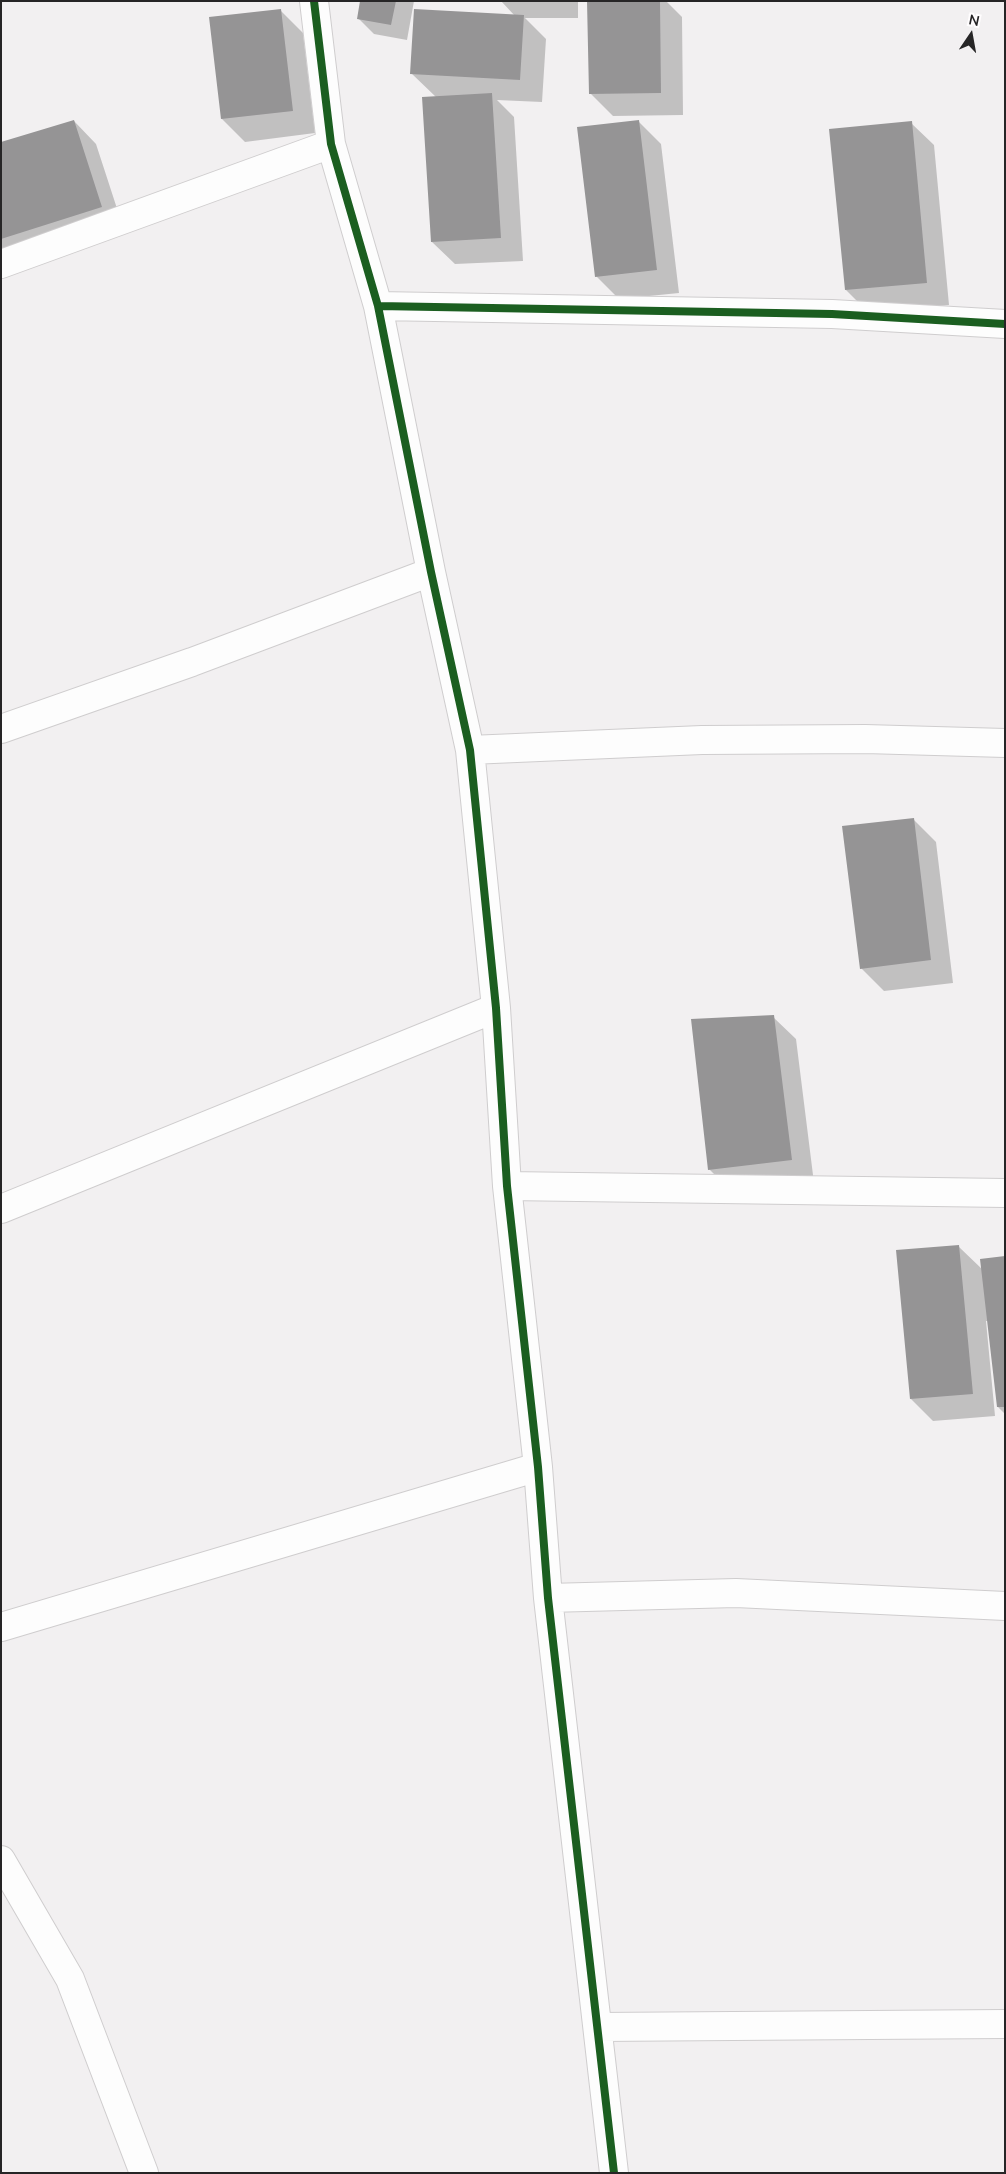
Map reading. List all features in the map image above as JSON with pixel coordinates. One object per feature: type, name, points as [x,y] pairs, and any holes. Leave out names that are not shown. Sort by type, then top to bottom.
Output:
[{"type":"street","points":[[314,1],[331,144],[378,306],[431,572],[470,750],[496,1008],[507,1186],[538,1467],[548,1598],[614,2173]]},
{"type":"street","points":[[1,264],[331,144]]},
{"type":"street","points":[[378,306],[832,314],[1005,324]]},
{"type":"street","points":[[1,729],[192,662],[431,572]]},
{"type":"street","points":[[470,750],[721,740],[865,739],[1005,743]]},
{"type":"street","points":[[1,1209],[496,1008]]},
{"type":"street","points":[[507,1186],[1005,1193]]},
{"type":"street","points":[[1,1627],[538,1467]]},
{"type":"street","points":[[548,1598],[736,1593],[1005,1606]]},
{"type":"street","points":[[1,1860],[70,1979],[144,2173]]},
{"type":"street","points":[[598,2027],[1005,2024]]},
{"type":"building","points":[[360,1],[396,1],[391,25],[357,19]]},
{"type":"building","points":[[587,1],[660,1],[661,93],[589,94]]},
{"type":"building","points":[[281,9],[293,111],[221,119],[209,17]]},
{"type":"building","points":[[414,9],[524,15],[520,80],[410,74]]},
{"type":"building","points":[[492,93],[501,238],[431,242],[422,97]]},
{"type":"building","points":[[74,120],[102,207],[1,239],[1,142]]},
{"type":"building","points":[[639,120],[657,270],[595,277],[577,127]]},
{"type":"building","points":[[912,121],[927,283],[845,290],[829,129]]},
{"type":"building","points":[[914,818],[931,960],[860,969],[842,826]]},
{"type":"building","points":[[774,1015],[792,1160],[708,1170],[691,1019]]},
{"type":"building","points":[[959,1245],[973,1394],[910,1399],[896,1250]]},
{"type":"building","points":[[1005,1256],[1005,1407],[997,1407],[980,1259]]},
{"type":"cycle path","points":[[314,1],[331,144],[378,306],[431,572],[470,750],[496,1008],[507,1186],[538,1467],[548,1598],[614,2173]]},
{"type":"cycle path","points":[[378,306],[832,314],[1005,324]]}]
